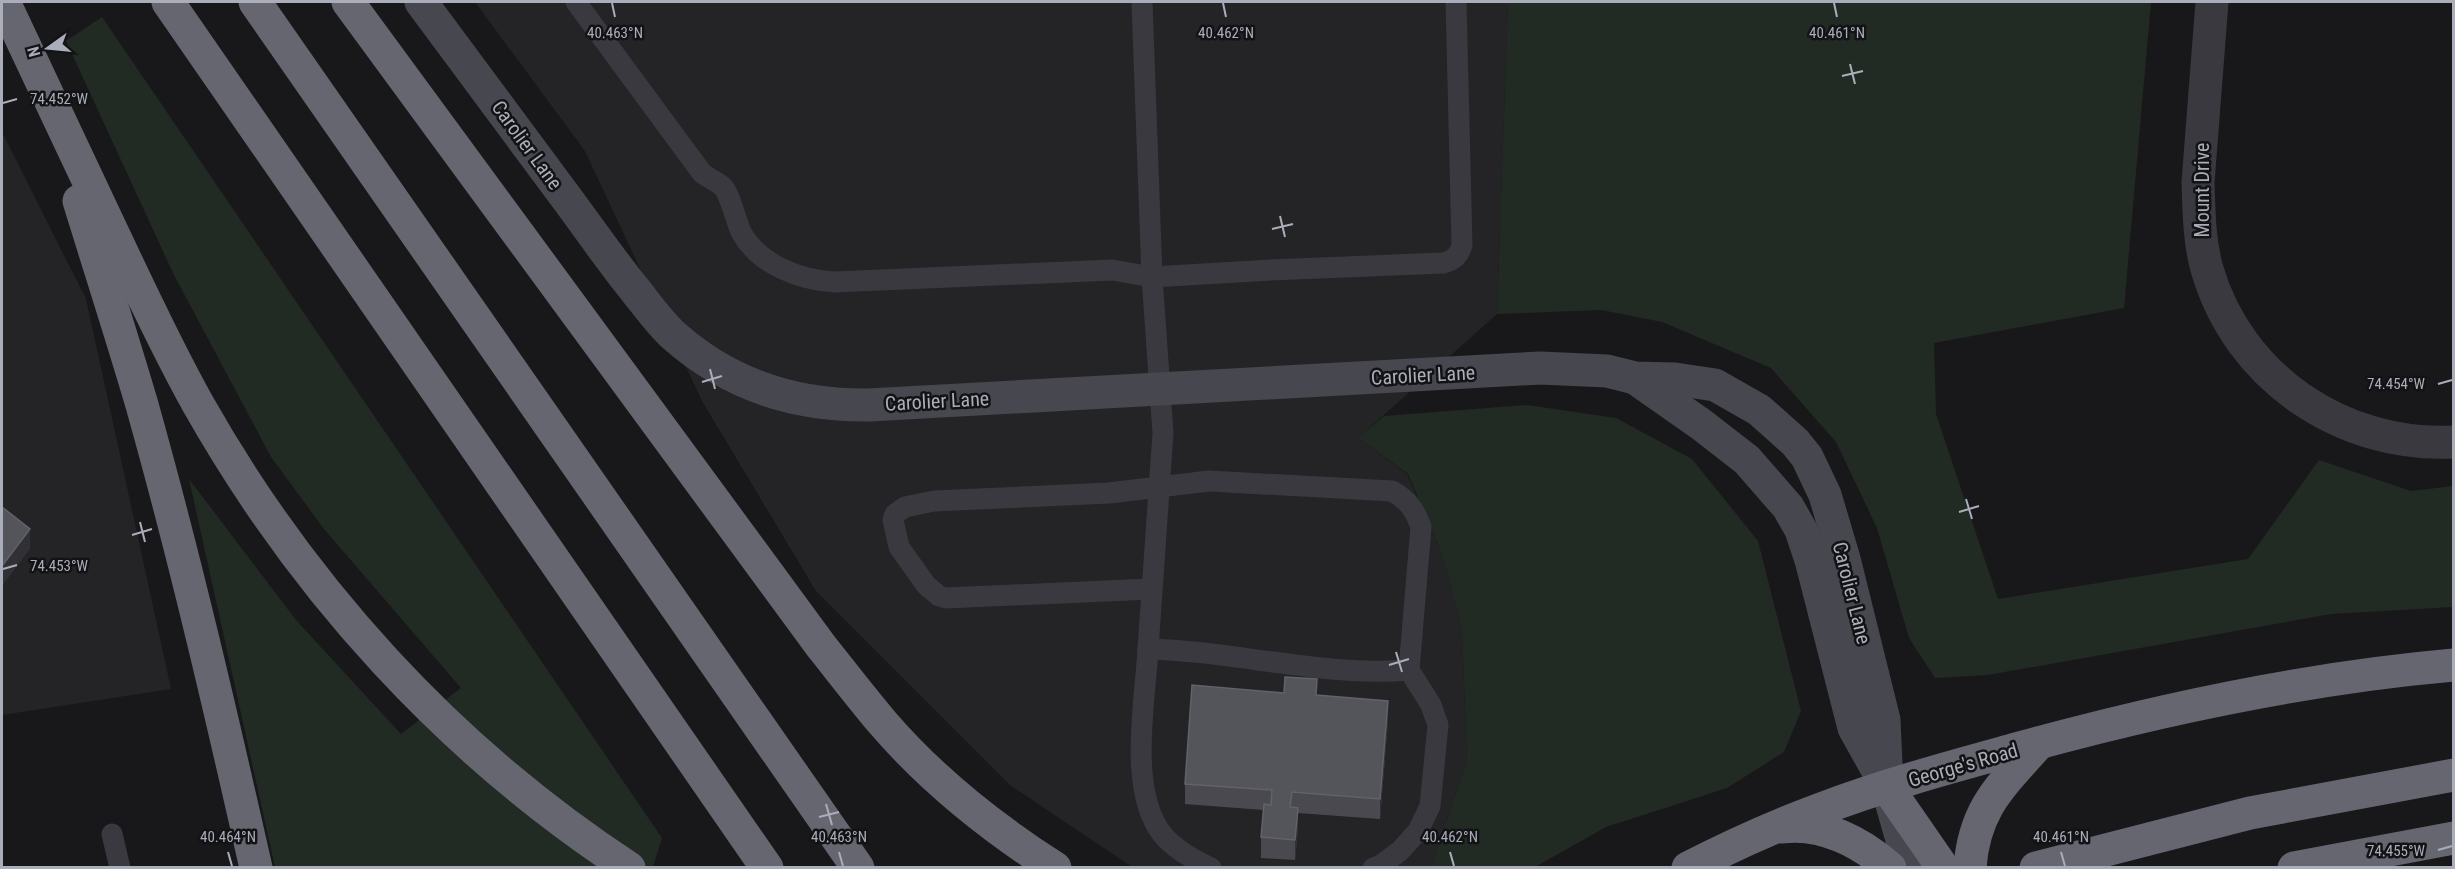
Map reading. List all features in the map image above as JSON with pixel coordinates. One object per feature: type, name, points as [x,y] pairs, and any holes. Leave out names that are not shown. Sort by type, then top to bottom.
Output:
[{"type":"highway","points":[[4,2],[160,333],[199,405],[256,499],[289,546],[402,679],[471,748],[548,811],[629,867]]},
{"type":"highway","points":[[168,2],[767,867]]},
{"type":"highway","points":[[255,2],[858,867]]},
{"type":"highway","points":[[348,2],[821,646],[882,722],[914,757],[963,800],[1005,834],[1054,867]]},
{"type":"highway","points":[[43,85],[142,406],[217,699],[256,867]]},
{"type":"highway","name":"George's Road","points":[[1695,864],[1766,830],[1823,808],[2039,743],[2141,716],[2267,690],[2382,672],[2454,665]]},
{"type":"highway","points":[[1970,867],[1975,829],[1988,805],[2000,787],[2039,743]]},
{"type":"highway","points":[[2036,867],[2250,813],[2454,775]]},
{"type":"highway","points":[[1887,787],[1915,860]]},
{"type":"highway","points":[[1766,830],[1786,826],[1826,830],[1863,846],[1915,860]]},
{"type":"highway","points":[[2294,867],[2454,838]]},
{"type":"street","name":"Mount Drive","points":[[2212,2],[2198,182],[2199,209],[2206,268],[2216,296],[2229,321],[2257,362],[2276,381],[2295,396],[2338,421],[2361,430],[2403,440],[2454,442]]},
{"type":"street","name":"Carolier Lane","points":[[434,6],[650,310],[672,334],[698,355],[754,386],[786,397],[842,405],[1540,368],[1607,372],[1635,378],[1675,379],[1715,385],[1759,410],[1778,424],[1807,457],[1825,495],[1884,720],[1887,787]]},
{"type":"street","name":"Carolier Lane","points":[[1635,378],[1747,460],[1788,507],[1801,530],[1811,560],[1854,728],[1887,787]]},
{"type":"lane","points":[[576,2],[702,173],[724,187],[746,240],[759,253],[791,274],[835,282],[1112,270],[1152,277],[1443,263],[1456,257],[1462,245],[1456,2]]},
{"type":"lane","points":[[1142,2],[1152,277],[1163,433],[1141,753],[1142,779],[1146,802],[1153,821],[1163,836],[1183,853],[1211,867]]},
{"type":"lane","points":[[1151,589],[946,598],[939,596],[926,585],[902,552],[895,537],[893,520],[895,514],[905,507],[934,501],[1109,493],[1159,485],[1209,481],[1368,488],[1392,490],[1404,497],[1415,511],[1421,527],[1409,670],[1431,705],[1438,724],[1430,806],[1418,831],[1406,844],[1381,865],[1373,867]]},
{"type":"lane","points":[[1148,649],[1183,650],[1373,673],[1409,670]]},
{"type":"lane","points":[[112,834],[120,867]]},
{"type":"shaded area","points":[[475,2],[1508,2],[1497,314],[1358,438],[1407,474],[1442,554],[1462,630],[1467,760],[1431,867],[1132,867],[1010,785],[816,591],[702,401],[585,151]]},
{"type":"shaded area","points":[[1508,2],[2151,2],[2124,308],[1934,343],[1936,414],[1998,599],[2248,559],[2319,460],[2411,491],[2453,486],[2453,607],[2331,614],[1988,675],[1935,678],[1909,638],[1877,528],[1836,442],[1771,368],[1662,322],[1601,310],[1497,314]]},
{"type":"shaded area","points":[[102,17],[662,838],[653,867],[275,867],[189,479],[296,620],[401,734],[461,688],[324,529],[271,457],[174,275],[66,41]]},
{"type":"shaded area","points":[[2,132],[86,299],[171,689],[2,715]]},
{"type":"shaded area","points":[[1527,405],[1616,418],[1692,459],[1758,541],[1801,711],[1784,752],[1727,788],[1606,827],[1535,867],[1431,867],[1467,760],[1462,630],[1442,554],[1408,474],[1358,438],[1384,416]]},
{"type":"building","points":[[2,507],[30,529],[2,566]]},
{"type":"building","points":[[1285,677],[1317,679],[1316,695],[1388,701],[1380,799],[1292,792],[1290,807],[1298,808],[1295,840],[1261,837],[1264,804],[1271,805],[1272,790],[1185,784],[1192,685],[1284,693]]}]
